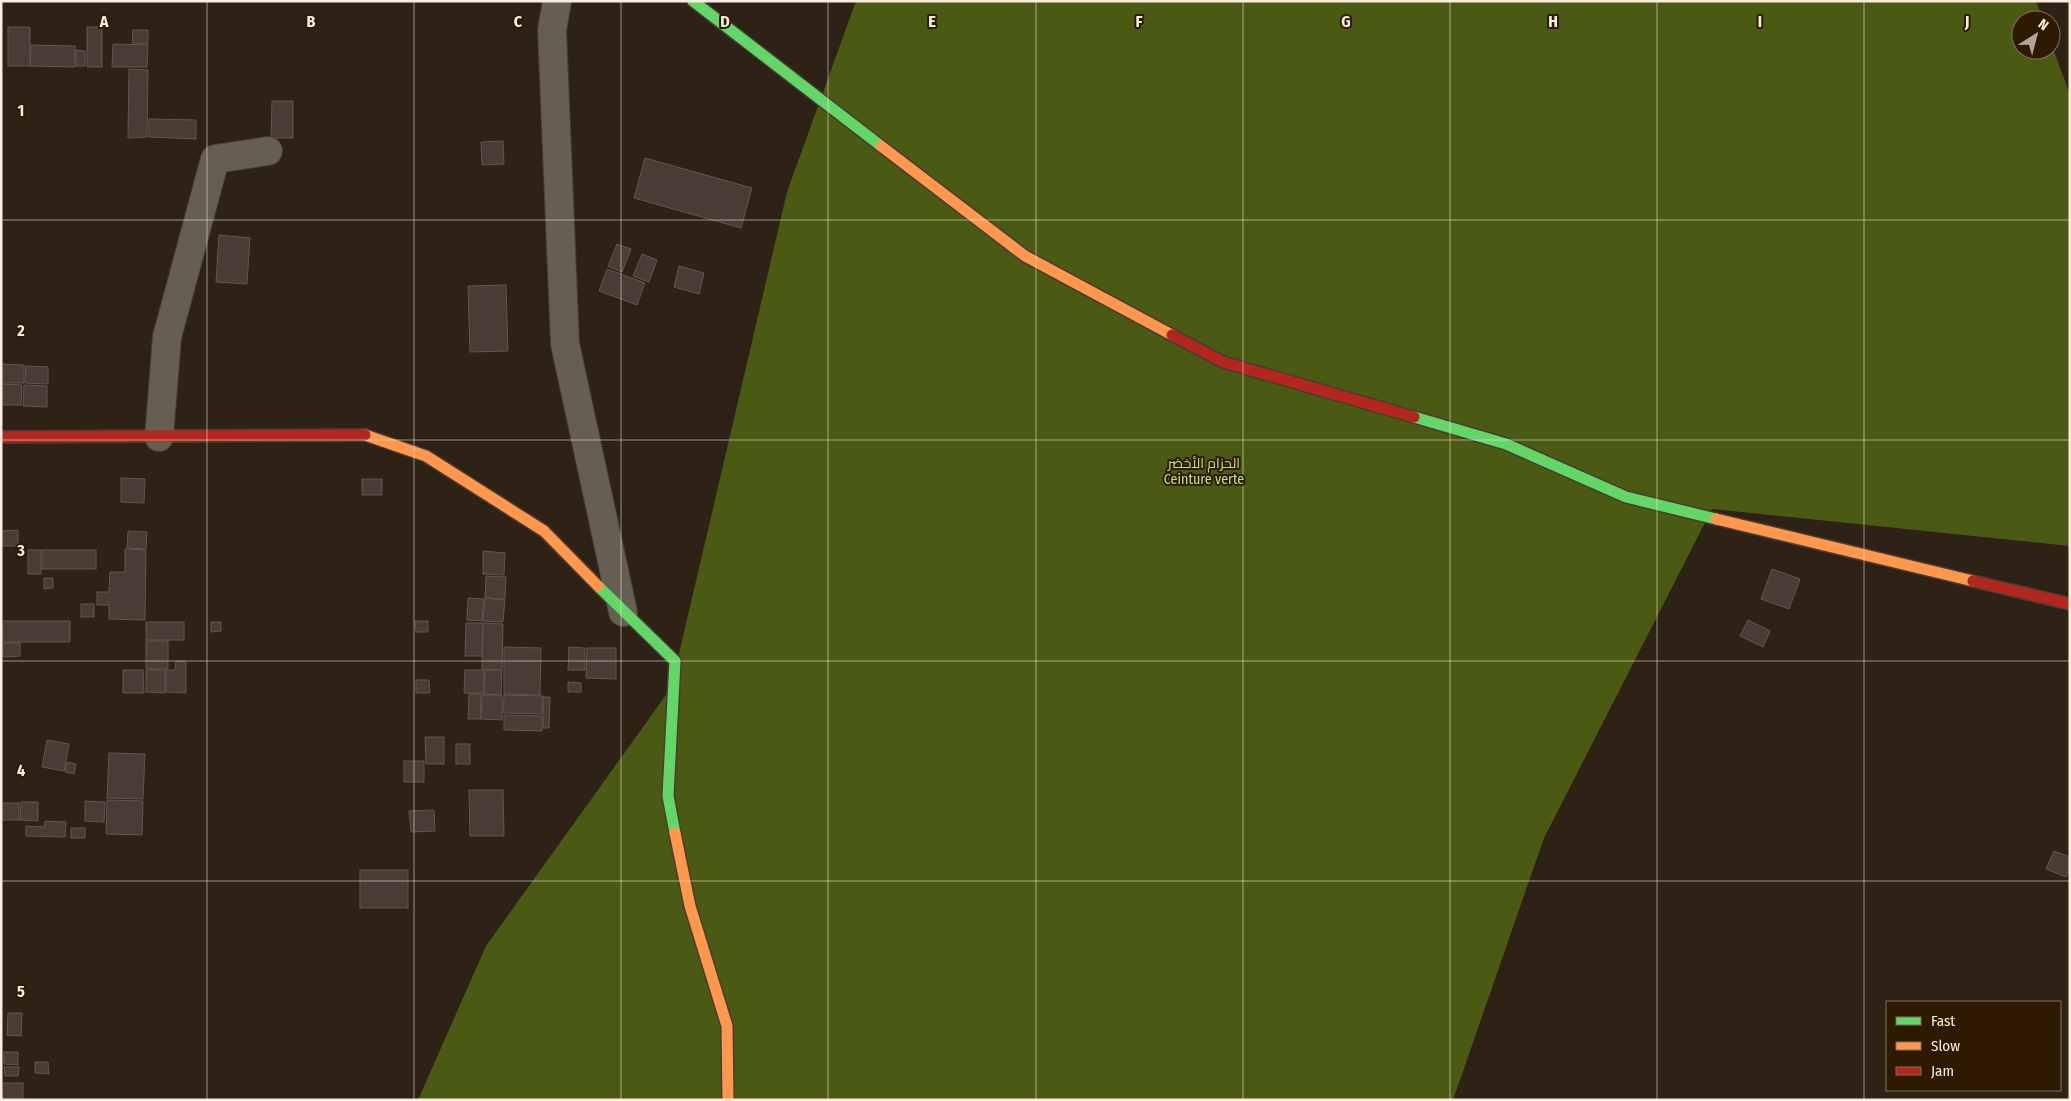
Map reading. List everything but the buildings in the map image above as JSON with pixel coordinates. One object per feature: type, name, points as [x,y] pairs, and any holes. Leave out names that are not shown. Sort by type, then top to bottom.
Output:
[{"type":"street","points":[[557,1],[552,30],[566,344],[623,612]]},
{"type":"street","points":[[694,1],[1025,256],[1224,362],[1506,444],[1626,497],[2070,604]]},
{"type":"street","points":[[159,437],[167,338],[215,159],[268,151]]},
{"type":"street","points":[[1,437],[361,434],[426,456],[544,531],[623,612],[675,661],[668,796],[690,906],[727,1026],[728,1100]]},
{"type":"green space","name":"الحزام الأخضر Ceinture verte","points":[[856,1],[2036,1],[2039,10],[2011,10],[2011,60],[2057,60],[2070,95],[2070,546],[1712,509],[1544,838],[1453,1100],[418,1100],[486,946],[671,688],[787,192]]},
{"type":"traffic: fast","points":[[693,1],[881,146]]},
{"type":"traffic: fast","points":[[1414,417],[1506,444],[1626,497],[1716,519]]},
{"type":"traffic: fast","points":[[598,586],[675,661],[668,796],[675,833]]},
{"type":"traffic: slow","points":[[881,146],[1025,256],[1172,335]]},
{"type":"traffic: slow","points":[[365,435],[426,456],[544,531],[598,586]]},
{"type":"traffic: slow","points":[[1716,519],[1973,581]]},
{"type":"traffic: slow","points":[[675,833],[690,906],[727,1026],[728,1100]]},
{"type":"traffic: jam","points":[[1172,335],[1223,362],[1414,417]]},
{"type":"traffic: jam","points":[[1,437],[365,435]]},
{"type":"traffic: jam","points":[[1973,581],[2070,604]]}]
